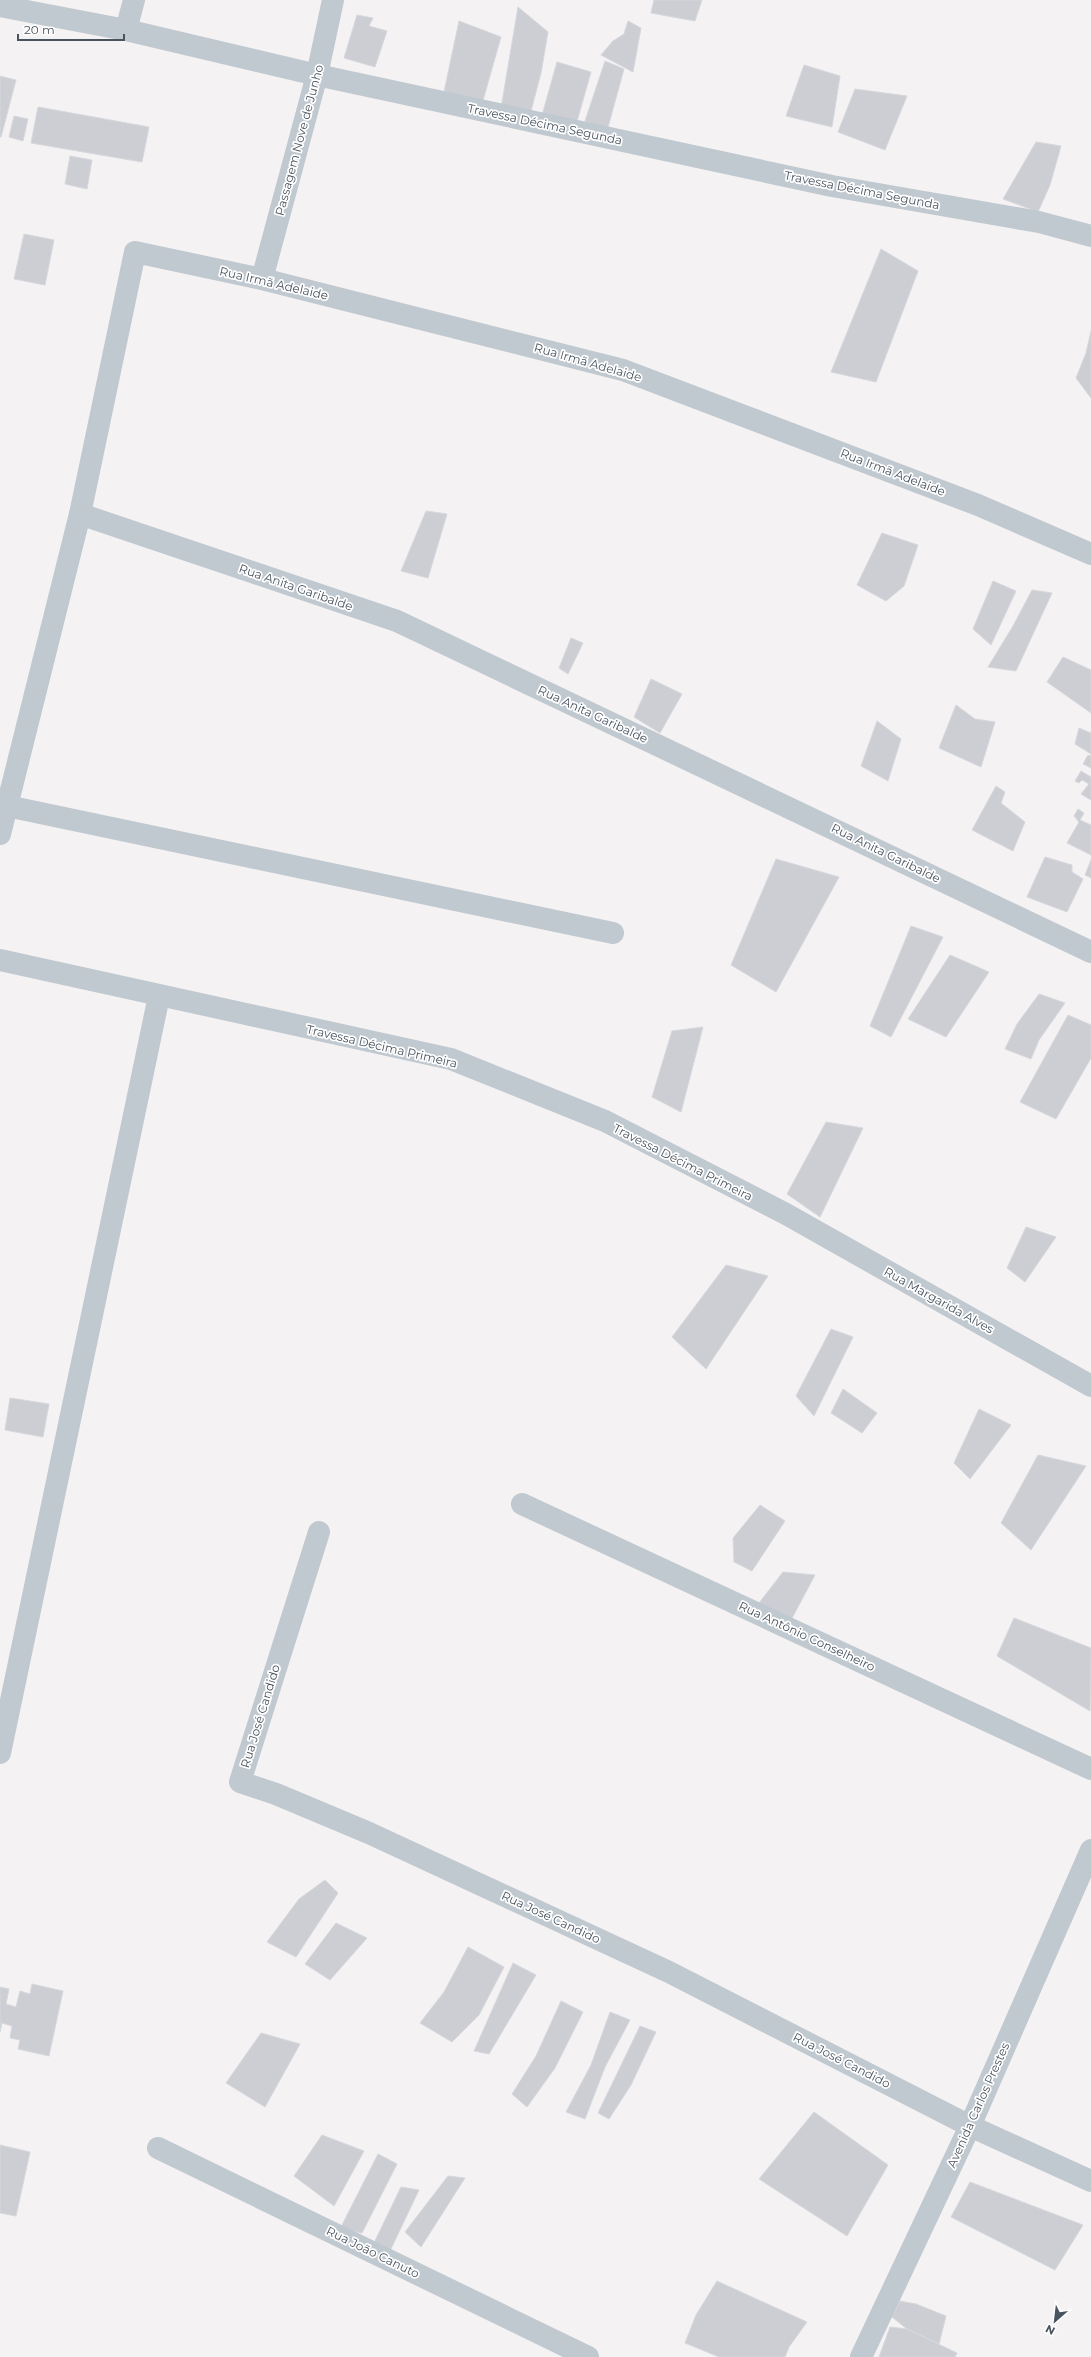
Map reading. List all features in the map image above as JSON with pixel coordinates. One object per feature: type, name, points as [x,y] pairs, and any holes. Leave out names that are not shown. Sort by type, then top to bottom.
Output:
[{"type":"street","points":[[126,30],[134,0]]},
{"type":"street","name":"Passagem Nove de Junho","points":[[262,279],[317,75],[333,0]]},
{"type":"street","name":"Travessa Décima Segunda","points":[[0,6],[126,30],[317,75],[832,186],[1039,222],[1091,236]]},
{"type":"street","name":"Rua Irmã Adelaide","points":[[80,514],[136,252],[262,279],[623,370],[978,504],[1091,554]]},
{"type":"street","points":[[0,834],[80,514]]},
{"type":"street","name":"Rua Anita Garibalde","points":[[80,514],[397,621],[1091,952]]},
{"type":"street","points":[[7,806],[613,933]]},
{"type":"street","name":"Travessa Décima Primeira","points":[[0,960],[451,1060],[605,1121],[786,1214]]},
{"type":"street","points":[[0,1753],[159,996]]},
{"type":"street","name":"Rua Margarida Alves","points":[[786,1214],[1091,1386]]},
{"type":"street","name":"Rua Antônio Conselheiro","points":[[522,1504],[1091,1769]]},
{"type":"street","name":"Rua José Candido","points":[[319,1532],[240,1782],[276,1794],[369,1833],[669,1972],[970,2126],[1091,2181]]},
{"type":"street","name":"Avenida Carlos Prestes","points":[[861,2357],[970,2126],[1091,1850]]},
{"type":"street","name":"Rua João Canuto","points":[[158,2148],[588,2357]]},
{"type":"building","points":[[654,0],[702,0],[695,21],[651,13]]},
{"type":"building","points":[[518,7],[548,32],[541,73],[531,111],[500,114]]},
{"type":"building","points":[[357,15],[373,18],[369,26],[387,31],[375,67],[344,58]]},
{"type":"building","points":[[459,21],[501,37],[482,104],[444,92]]},
{"type":"building","points":[[628,21],[641,28],[633,72],[601,55],[613,41],[624,34]]},
{"type":"building","points":[[605,61],[624,69],[607,131],[585,121]]},
{"type":"building","points":[[557,62],[591,72],[576,125],[541,119]]},
{"type":"building","points":[[804,65],[840,76],[832,127],[786,116]]},
{"type":"building","points":[[0,76],[16,80],[1,137],[0,137]]},
{"type":"building","points":[[855,89],[907,96],[885,150],[838,132]]},
{"type":"building","points":[[38,107],[149,127],[142,162],[31,143]]},
{"type":"building","points":[[14,116],[28,119],[23,141],[9,137]]},
{"type":"building","points":[[1036,142],[1061,146],[1050,185],[1038,212],[1003,199]]},
{"type":"building","points":[[70,156],[92,160],[87,189],[65,184]]},
{"type":"building","points":[[24,234],[54,240],[45,285],[14,279]]},
{"type":"building","points":[[881,249],[918,271],[876,382],[831,372]]},
{"type":"building","points":[[1091,331],[1091,398],[1076,378],[1086,353]]},
{"type":"building","points":[[426,511],[447,514],[428,578],[401,571]]},
{"type":"building","points":[[882,533],[918,545],[904,586],[886,601],[857,585]]},
{"type":"building","points":[[993,581],[1016,591],[991,645],[973,629]]},
{"type":"building","points":[[1032,590],[1052,593],[1016,671],[988,667],[1013,626]]},
{"type":"building","points":[[571,638],[583,643],[568,674],[559,668]]},
{"type":"building","points":[[1063,657],[1091,670],[1091,713],[1047,682]]},
{"type":"building","points":[[651,679],[682,694],[660,733],[634,717]]},
{"type":"building","points":[[956,705],[975,719],[995,722],[981,767],[939,748]]},
{"type":"building","points":[[877,721],[901,739],[888,781],[861,766]]},
{"type":"building","points":[[1079,728],[1091,733],[1091,754],[1075,744]]},
{"type":"building","points":[[1088,755],[1091,756],[1091,768],[1083,764]]},
{"type":"building","points":[[1081,771],[1091,777],[1091,800],[1081,794],[1089,784],[1082,780],[1079,783],[1075,781]]},
{"type":"building","points":[[996,786],[1005,792],[1001,803],[1025,822],[1013,851],[972,830]]},
{"type":"building","points":[[1078,809],[1084,813],[1080,820],[1091,825],[1091,855],[1067,843],[1079,822],[1074,816]]},
{"type":"building","points":[[1045,857],[1072,865],[1072,872],[1083,879],[1067,912],[1027,897]]},
{"type":"building","points":[[776,859],[839,877],[776,992],[731,965]]},
{"type":"building","points":[[1091,860],[1091,878],[1085,875]]},
{"type":"building","points":[[911,926],[943,937],[891,1037],[870,1026]]},
{"type":"building","points":[[950,955],[989,972],[946,1037],[908,1019]]},
{"type":"building","points":[[1039,994],[1065,1003],[1039,1040],[1031,1059],[1005,1049],[1017,1024]]},
{"type":"building","points":[[1068,1015],[1091,1025],[1091,1058],[1056,1119],[1020,1102]]},
{"type":"building","points":[[703,1027],[681,1112],[652,1097],[672,1031]]},
{"type":"building","points":[[826,1122],[863,1128],[820,1217],[787,1194]]},
{"type":"building","points":[[1026,1227],[1056,1237],[1025,1282],[1007,1268]]},
{"type":"building","points":[[726,1265],[768,1276],[706,1369],[672,1337]]},
{"type":"building","points":[[831,1329],[853,1337],[814,1416],[796,1396]]},
{"type":"building","points":[[843,1389],[877,1413],[862,1433],[831,1413]]},
{"type":"building","points":[[10,1398],[49,1404],[43,1437],[5,1430]]},
{"type":"building","points":[[979,1409],[1011,1425],[970,1479],[954,1463]]},
{"type":"building","points":[[1038,1455],[1086,1466],[1031,1550],[1001,1523]]},
{"type":"building","points":[[760,1505],[785,1521],[752,1571],[734,1562],[733,1538]]},
{"type":"building","points":[[783,1572],[815,1575],[790,1622],[759,1603]]},
{"type":"building","points":[[1014,1618],[1091,1648],[1090,1711],[997,1656]]},
{"type":"building","points":[[325,1880],[338,1893],[296,1957],[267,1942],[299,1899]]},
{"type":"building","points":[[336,1923],[367,1938],[330,1980],[305,1964]]},
{"type":"building","points":[[468,1947],[504,1967],[479,2015],[452,2042],[420,2023],[444,1992]]},
{"type":"building","points":[[513,1963],[536,1975],[489,2054],[474,2051]]},
{"type":"building","points":[[32,1984],[63,1991],[49,2056],[18,2049],[20,2040],[10,2038],[12,2026],[2,2023],[0,2032],[0,1987],[9,1989],[6,2004],[16,2007],[20,1991],[30,1994]]},
{"type":"building","points":[[561,2001],[583,2012],[555,2068],[527,2107],[512,2094],[536,2056]]},
{"type":"building","points":[[610,2012],[630,2020],[605,2067],[585,2119],[566,2112],[591,2065]]},
{"type":"building","points":[[640,2026],[656,2032],[631,2085],[609,2119],[598,2113]]},
{"type":"building","points":[[261,2033],[300,2044],[265,2107],[226,2083]]},
{"type":"building","points":[[814,2112],[888,2165],[847,2236],[759,2179]]},
{"type":"building","points":[[322,2135],[364,2151],[334,2206],[294,2176]]},
{"type":"building","points":[[0,2145],[30,2152],[16,2216],[0,2213]]},
{"type":"building","points":[[378,2154],[397,2164],[362,2233],[340,2229]]},
{"type":"building","points":[[448,2176],[465,2178],[421,2247],[405,2232]]},
{"type":"building","points":[[970,2182],[1083,2225],[1055,2270],[951,2217]]},
{"type":"building","points":[[401,2187],[419,2190],[389,2253],[372,2247]]},
{"type":"building","points":[[717,2281],[807,2322],[789,2347],[785,2357],[719,2357],[685,2343],[696,2315]]},
{"type":"building","points":[[900,2301],[916,2304],[946,2316],[939,2344],[907,2329],[892,2317]]},
{"type":"building","points":[[890,2327],[907,2329],[957,2353],[955,2357],[879,2357]]}]
